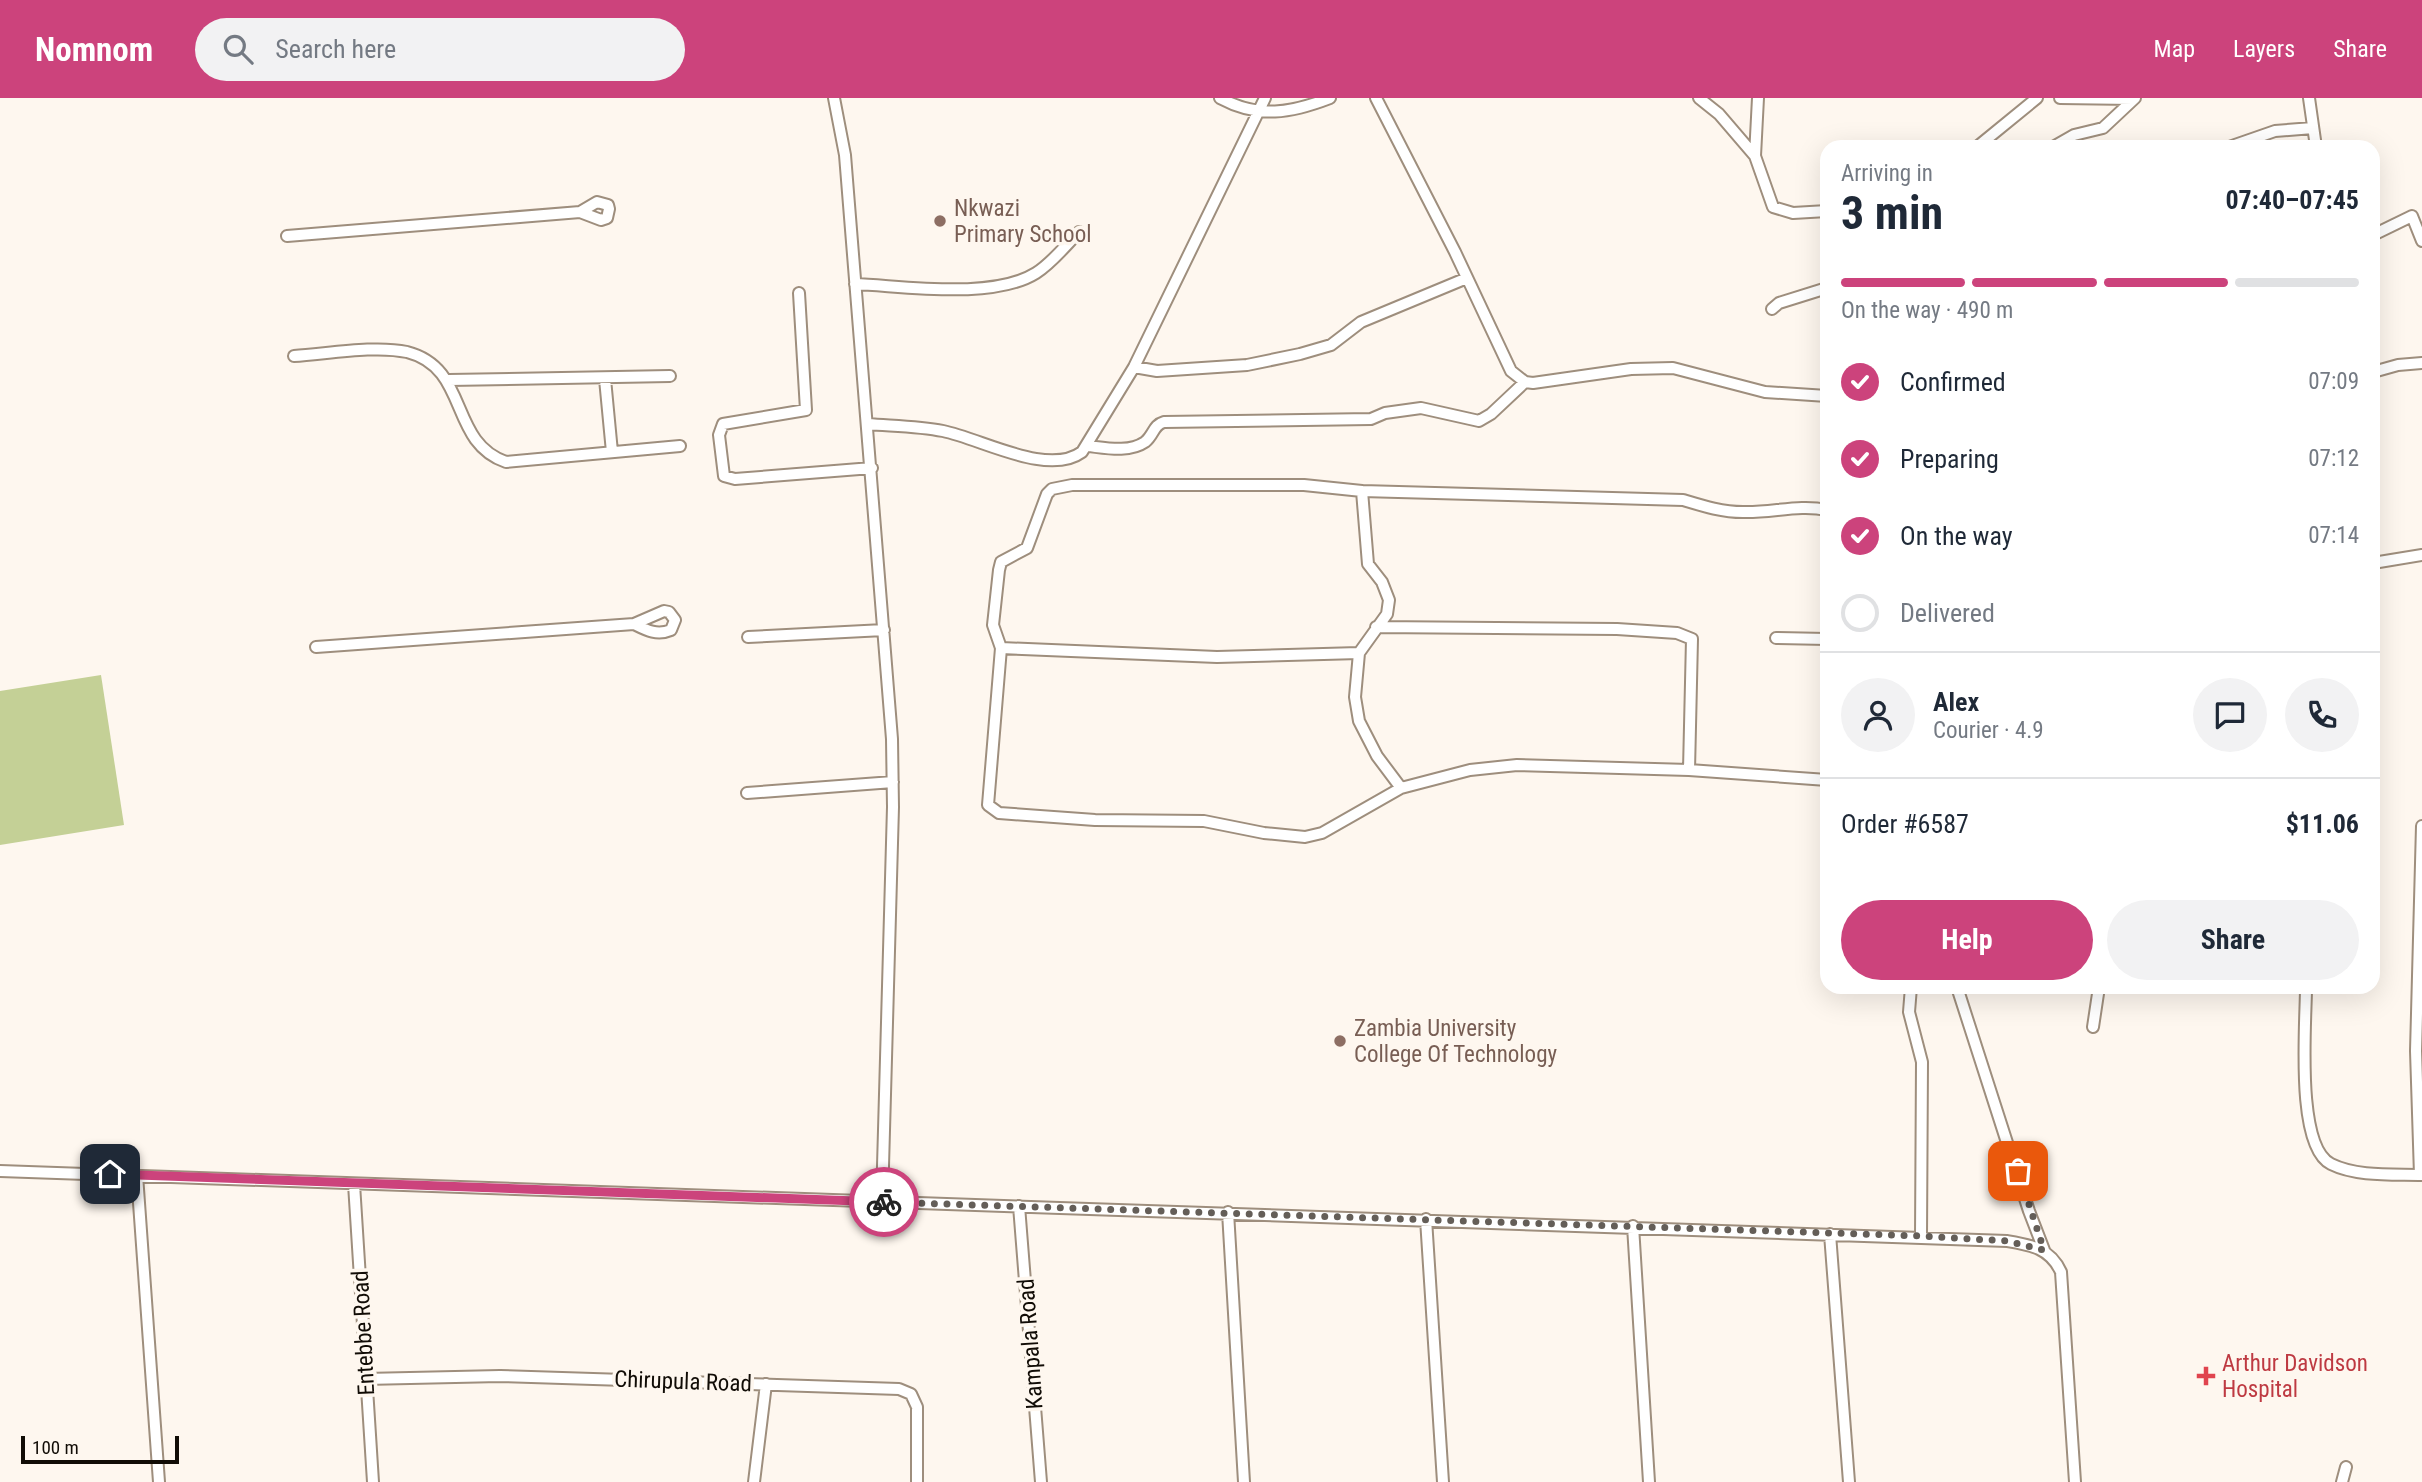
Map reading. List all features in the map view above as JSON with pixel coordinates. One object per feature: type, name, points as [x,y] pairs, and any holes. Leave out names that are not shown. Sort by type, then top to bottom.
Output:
[{"type":"street","points":[[834,98],[845,155],[872,468],[893,782],[882,1202]]},
{"type":"street","points":[[1220,98],[1256,113],[1287,112],[1330,98]]},
{"type":"street","points":[[868,424],[947,431],[1048,461],[1068,460],[1088,446],[1134,367],[1265,98]]},
{"type":"street","points":[[1376,98],[1511,371],[1525,382]]},
{"type":"street","points":[[1699,98],[1719,114],[1755,156],[1773,207],[1793,213],[1820,211]]},
{"type":"street","points":[[1755,156],[1758,98]]},
{"type":"street","points":[[1986,140],[2037,98]]},
{"type":"street","points":[[2060,98],[2134,99]]},
{"type":"street","points":[[2309,98],[2315,140]]},
{"type":"street","points":[[2065,140],[2074,135],[2103,128],[2134,99]]},
{"type":"street","points":[[2249,140],[2275,131],[2313,128]]},
{"type":"street","points":[[2380,232],[2422,209]]},
{"type":"street","points":[[288,236],[580,212]]},
{"type":"street","points":[[2412,216],[2422,241]]},
{"type":"street","points":[[855,284],[970,288],[1011,284],[1037,272],[1079,232]]},
{"type":"street","points":[[1134,367],[1157,371],[1247,365],[1300,354],[1331,345],[1362,323],[1467,278]]},
{"type":"street","points":[[1772,309],[1779,303],[1820,290]]},
{"type":"street","points":[[799,293],[806,410],[723,425],[719,435],[724,476],[735,479],[872,468]]},
{"type":"street","points":[[294,355],[407,352],[436,367],[449,380],[468,430],[476,442],[495,458],[520,462],[680,446]]},
{"type":"street","points":[[2380,370],[2422,363]]},
{"type":"street","points":[[1088,446],[1121,449],[1135,446],[1145,441],[1156,426],[1164,422],[1371,419],[1385,413],[1421,408],[1479,421],[1491,414],[1525,382],[1630,369],[1673,368],[1765,392],[1820,396]]},
{"type":"street","points":[[449,380],[670,376]]},
{"type":"street","points":[[605,379],[612,452]]},
{"type":"street","points":[[1820,508],[1811,506],[1745,513],[1707,508],[1682,500],[1362,491],[1304,485],[1072,485],[1052,489],[1041,505],[1027,548],[1001,562],[993,625],[1001,648],[988,805],[999,813],[1096,820],[1204,821],[1264,833],[1305,837],[1322,833],[1401,788],[1469,770],[1517,765],[1689,770],[1820,779]]},
{"type":"street","points":[[1362,491],[1368,564],[1382,582],[1389,600],[1387,614],[1359,653],[1355,697],[1359,721],[1377,756],[1401,788]]},
{"type":"street","points":[[2380,562],[2422,555]]},
{"type":"street","points":[[316,647],[634,624]]},
{"type":"street","points":[[1376,626],[1617,629],[1677,633],[1692,639],[1689,770]]},
{"type":"street","points":[[748,637],[884,630]]},
{"type":"street","points":[[1776,638],[1820,639]]},
{"type":"street","points":[[1001,648],[1217,657],[1359,653]]},
{"type":"street","points":[[747,793],[893,782]]},
{"type":"street","points":[[2306,994],[2306,1092],[2317,1148],[2328,1163],[2347,1170],[2421,1175],[2416,1051],[2422,826]]},
{"type":"street","points":[[1910,994],[1909,1012],[1922,1062],[1922,1236]]},
{"type":"street","points":[[1960,994],[2029,1211],[2044,1250]]},
{"type":"street","points":[[2093,1027],[2098,994]]},
{"type":"street","points":[[0,1171],[2007,1241],[2044,1250],[2056,1260],[2064,1286],[2075,1482]]},
{"type":"street","points":[[137,1175],[159,1482]]},
{"type":"street","name":"Entebbe Road","points":[[354,1184],[373,1482]]},
{"type":"street","name":"Kampala Road","points":[[1019,1206],[1041,1482]]},
{"type":"street","points":[[1228,1212],[1244,1482]]},
{"type":"street","points":[[1426,1219],[1443,1482]]},
{"type":"street","points":[[1633,1226],[1649,1482]]},
{"type":"street","points":[[1830,1234],[1849,1482]]},
{"type":"street","name":"Chirupula Road","points":[[365,1379],[500,1376],[899,1389],[911,1394],[917,1407],[917,1482]]},
{"type":"street","points":[[754,1482],[765,1384]]},
{"type":"street","points":[[2342,1482],[2346,1467]]},
{"type":"green space","points":[[101,675],[124,825],[0,845],[0,691]]},
{"type":"way so far","points":[[884,1202],[1922,1236],[2007,1241],[2044,1250],[2018,1171]]},
{"type":"place","name":"Nkwazi Primary School","points":[[940,221]]},
{"type":"place","name":"Zambia University College Of Technology","points":[[1340,1041]]},
{"type":"place","name":"Arthur Davidson Hospital","points":[[2206,1376]]},
{"type":"route","points":[[110,1174],[884,1202]]}]
